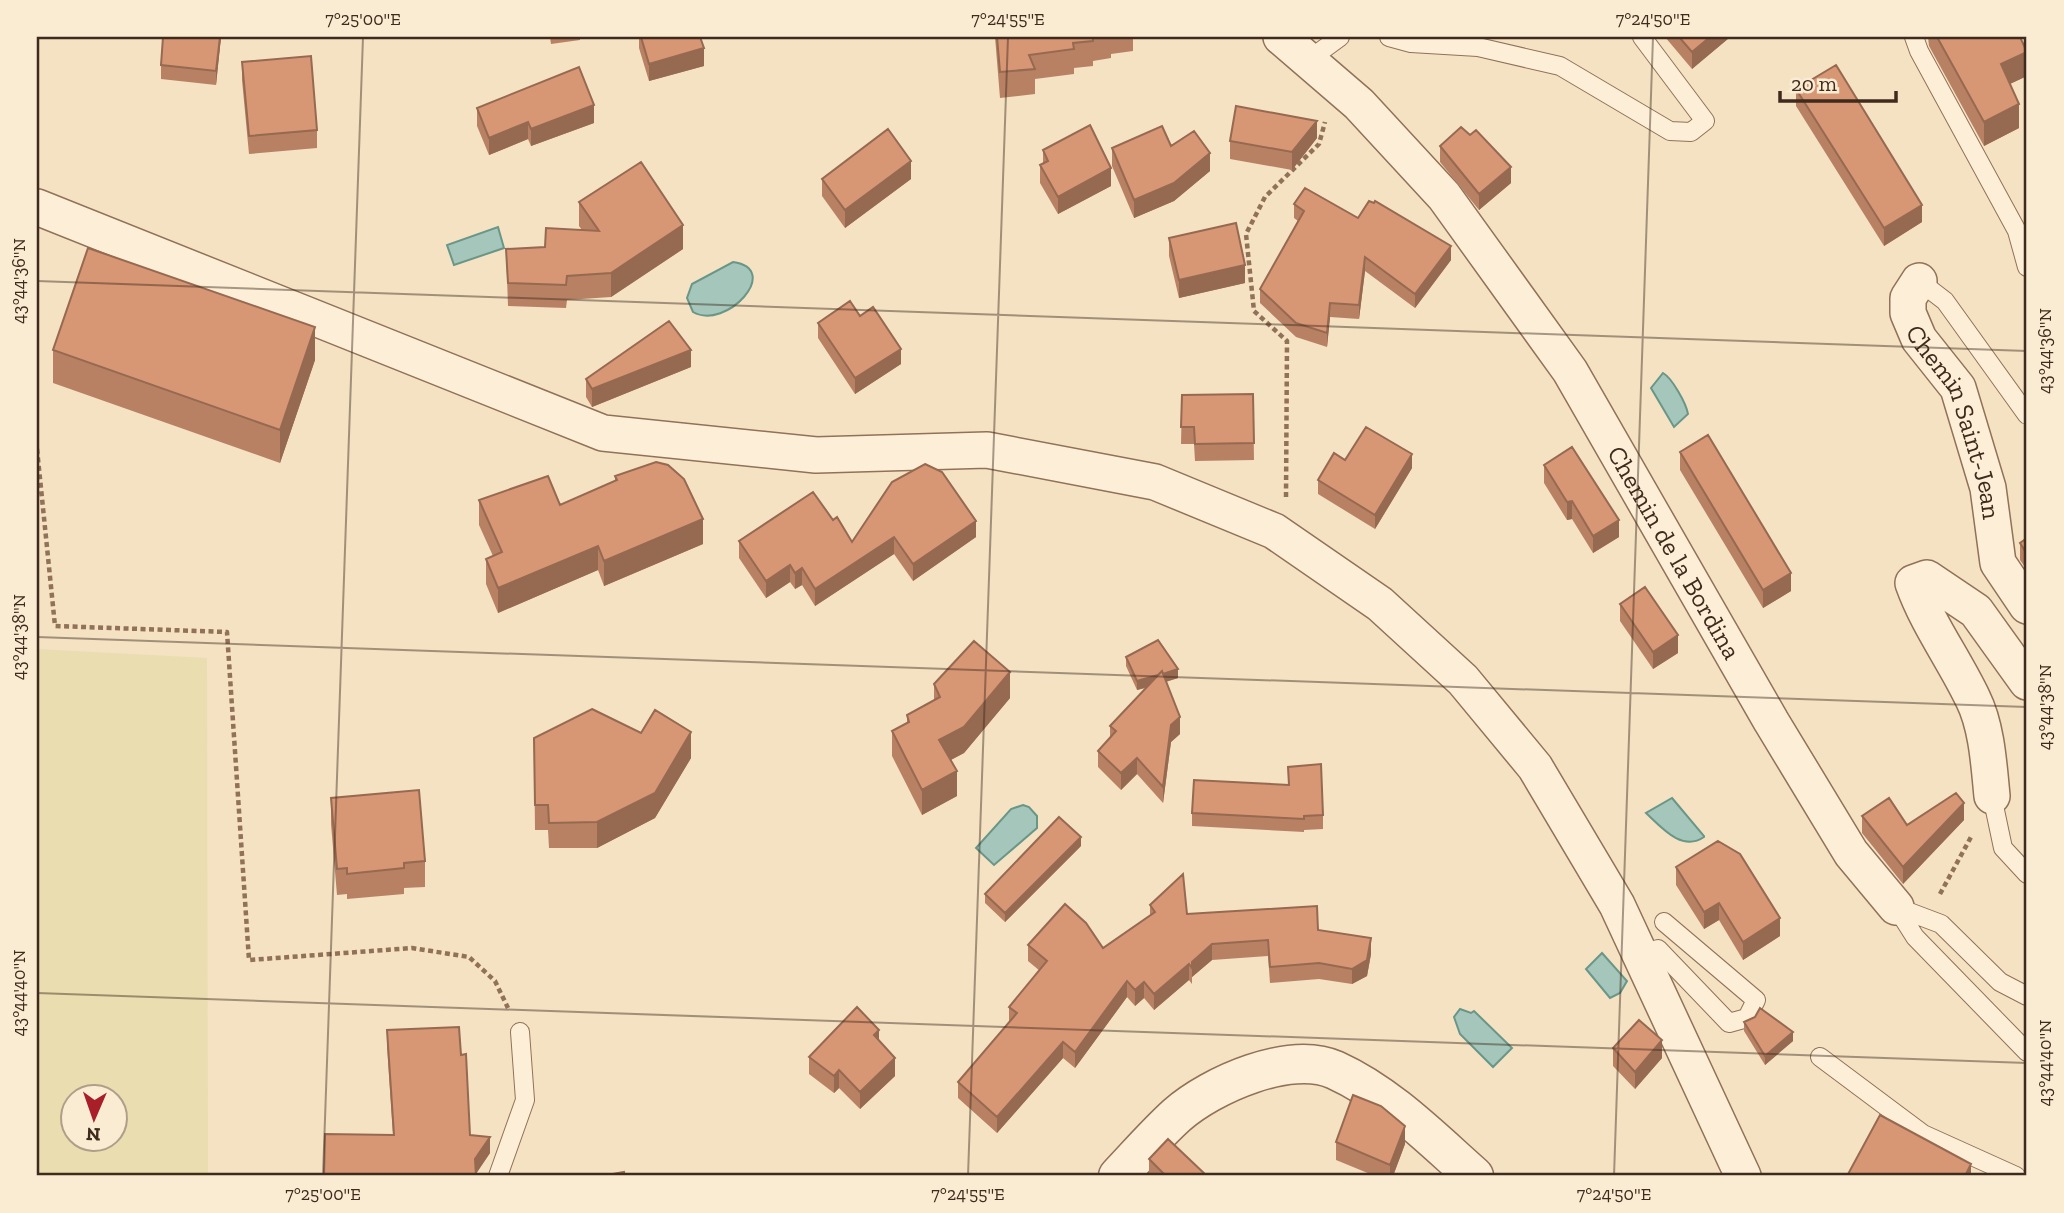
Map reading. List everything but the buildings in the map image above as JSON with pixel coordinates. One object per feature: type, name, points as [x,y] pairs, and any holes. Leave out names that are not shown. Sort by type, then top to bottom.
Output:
[{"type":"street","name":"Chemin de la Bordina","points":[[1281,37],[1359,104],[1444,196],[1570,371],[1851,853],[1912,913]]},
{"type":"street","points":[[37,207],[603,433],[816,455],[987,450],[1155,482],[1274,531],[1380,604],[1463,680],[1535,766],[1617,905],[1743,1176]]},
{"type":"street","name":"Chemin Saint-Jean","points":[[1919,281],[1908,298],[1908,313],[1919,339],[1958,388],[1988,488],[1998,563],[2027,606]]},
{"type":"street","points":[[1992,796],[1989,763],[1975,702],[1924,615],[1913,583],[1927,578],[1976,611],[2027,682]]},
{"type":"street","points":[[1118,1176],[1178,1114],[1230,1083],[1283,1063],[1333,1069],[1398,1109],[1474,1176]]},
{"type":"lane","points":[[1317,67],[1340,37]]},
{"type":"lane","points":[[1389,37],[1410,43],[1478,47],[1560,66],[1670,131],[1691,132],[1705,121],[1642,37]]},
{"type":"lane","points":[[1914,37],[1919,51],[2017,231],[2027,267]]},
{"type":"lane","name":"Chemin Saint-Jean","points":[[1919,281],[1945,302],[2027,415]]},
{"type":"lane","points":[[1992,796],[2003,848],[2027,874]]},
{"type":"lane","points":[[1912,913],[1941,924],[2000,982],[2027,996]]},
{"type":"lane","name":"Chemin de la Bordina","points":[[1912,913],[1916,937],[2027,1052]]},
{"type":"lane","points":[[1642,955],[1658,949],[1729,1023],[1747,1018],[1756,1000],[1664,922]]},
{"type":"lane","points":[[499,1176],[525,1100],[520,1032]]},
{"type":"lane","points":[[1820,1057],[1923,1134],[2017,1176]]},
{"type":"path","points":[[1286,539],[1287,341],[1254,311],[1246,234],[1265,197],[1319,144],[1327,114],[1318,89],[1317,67]]},
{"type":"path","points":[[37,449],[55,626],[227,632],[249,960],[412,948],[469,957],[495,981],[520,1032]]},
{"type":"path","points":[[1912,913],[1992,796]]},
{"type":"shaded area","points":[[37,649],[207,658],[208,1176],[37,1176]]},
{"type":"water","points":[[498,227],[504,248],[454,265],[447,245]]},
{"type":"water","points":[[733,262],[747,267],[752,275],[751,286],[744,297],[720,313],[706,316],[693,312],[687,298],[692,284]]},
{"type":"water","points":[[1663,373],[1678,391],[1688,414],[1674,427],[1651,388]]},
{"type":"water","points":[[1672,798],[1704,837],[1688,842],[1680,840],[1646,813]]},
{"type":"water","points":[[1023,805],[1029,807],[1037,816],[1037,828],[994,865],[976,848],[1011,809]]},
{"type":"water","points":[[1602,953],[1627,981],[1620,993],[1610,998],[1586,969]]},
{"type":"water","points":[[1460,1009],[1471,1013],[1474,1011],[1512,1048],[1493,1067],[1460,1034],[1454,1017]]}]
